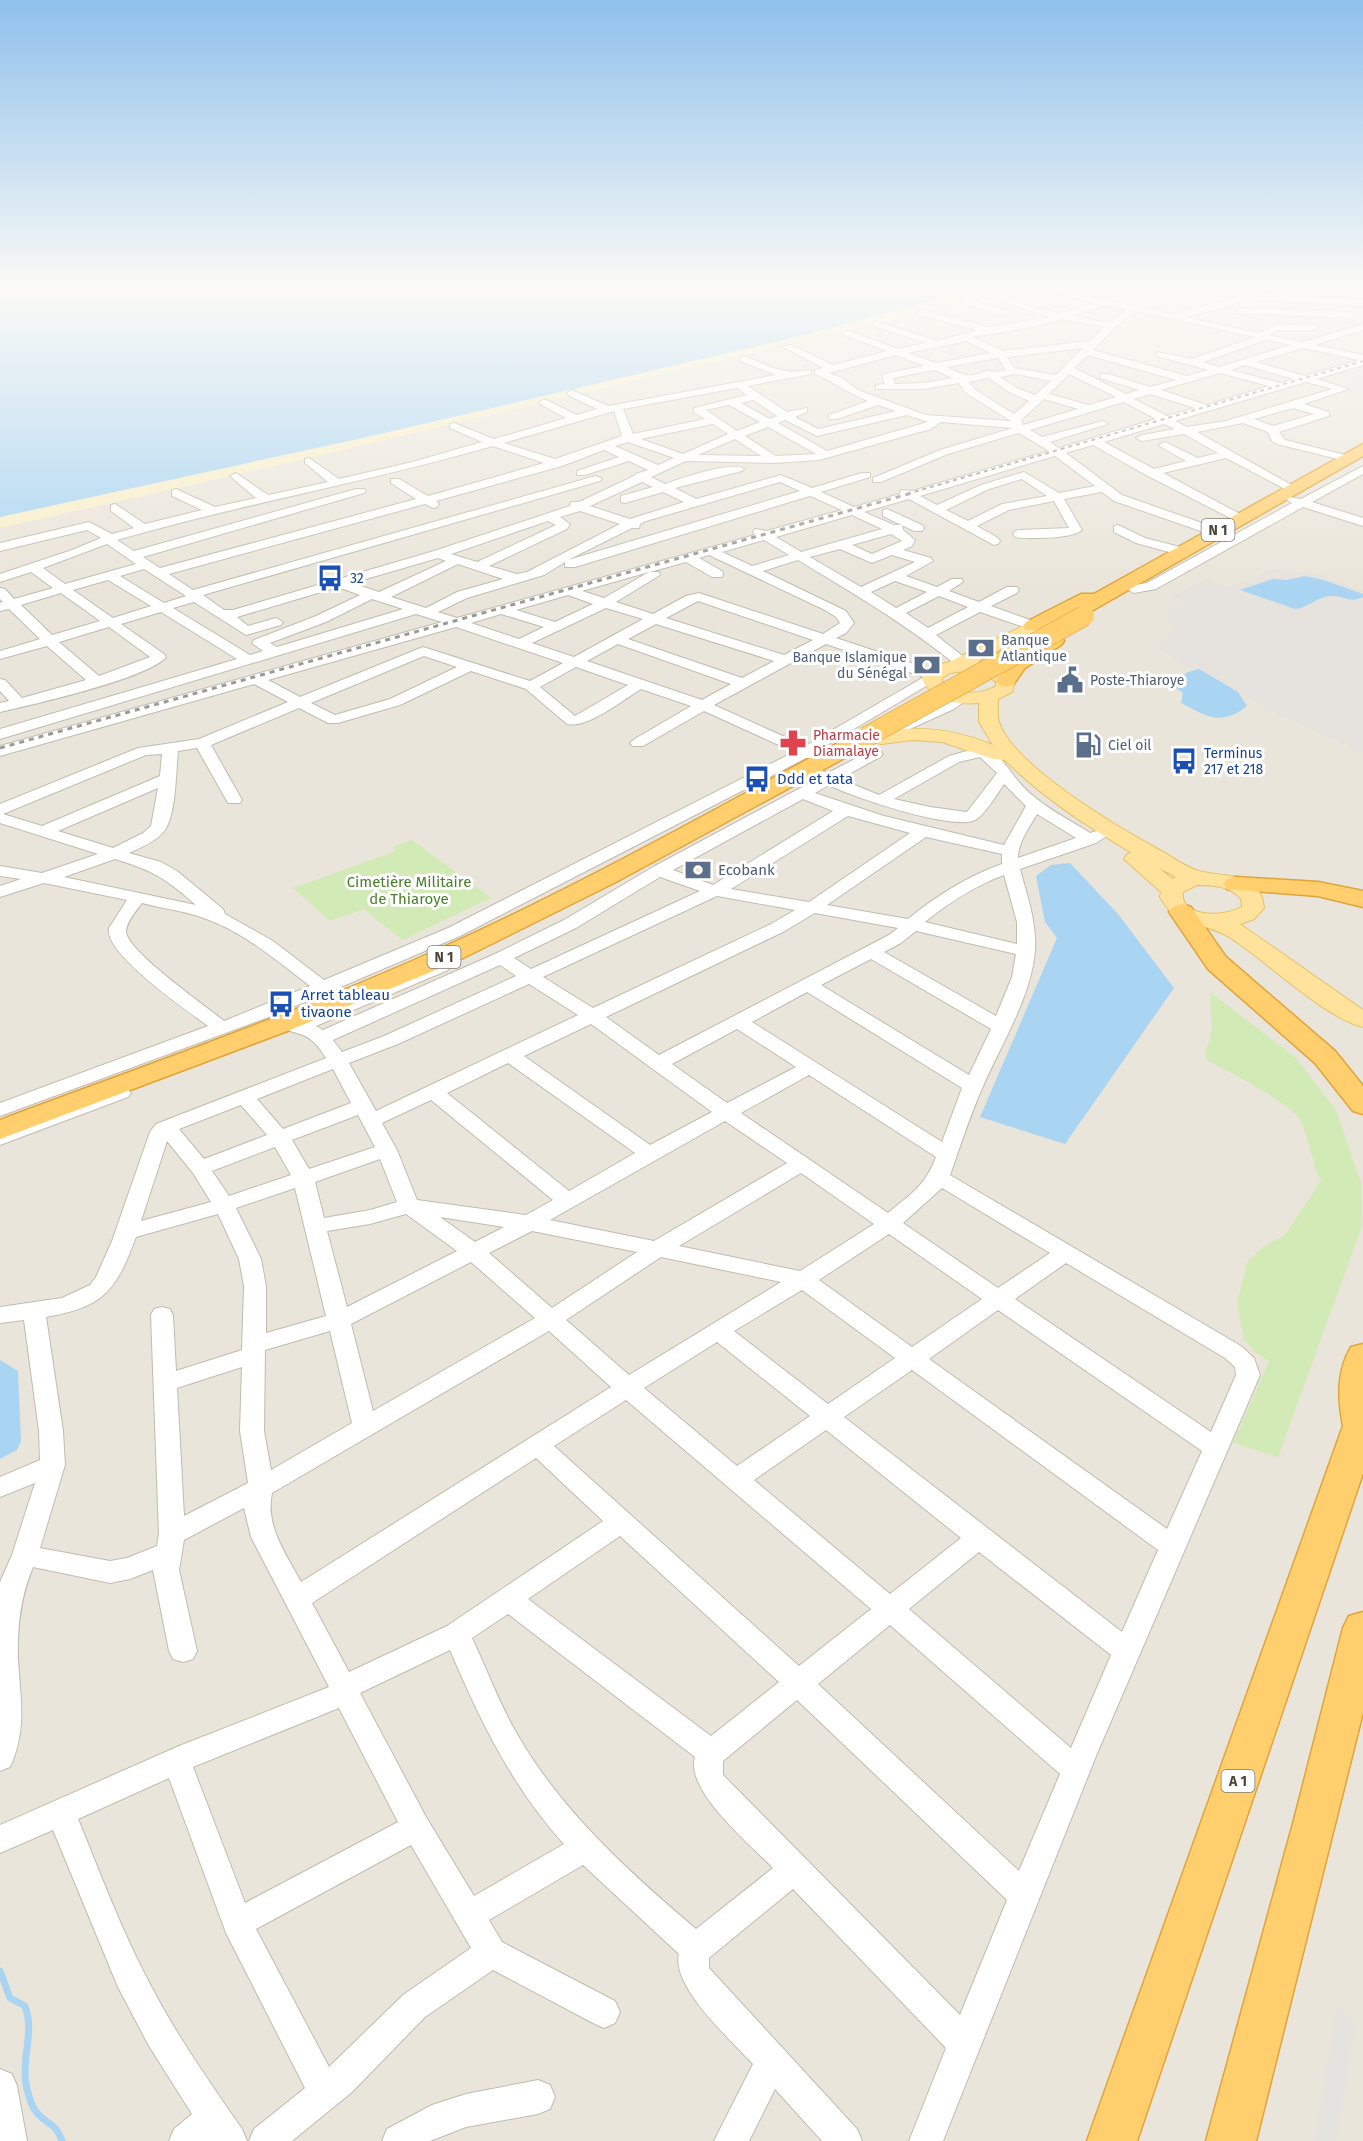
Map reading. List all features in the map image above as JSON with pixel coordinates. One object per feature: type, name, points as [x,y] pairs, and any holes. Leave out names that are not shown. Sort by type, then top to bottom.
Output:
[{"type":"highway","name":"N 1","points":[[0,1118],[419,957],[870,740],[1079,615],[1294,497],[1357,466],[1363,449]]},
{"type":"highway","name":"N 1","points":[[1122,592],[1180,551],[1238,518],[1294,497]]},
{"type":"highway","points":[[1034,626],[1088,598],[1122,592]]},
{"type":"highway","points":[[1006,681],[1018,664],[1111,608],[1122,592]]},
{"type":"highway","name":"N 1","points":[[0,1130],[229,1040],[340,1002],[449,954],[567,896],[820,763]]},
{"type":"highway","points":[[1236,884],[1318,889],[1360,896]]},
{"type":"highway","points":[[1177,901],[1217,963],[1325,1057],[1363,1106]]},
{"type":"highway","points":[[1362,1423],[1355,1394],[1363,1356]]},
{"type":"highway","name":"A 1","points":[[1112,2141],[1362,1423]]},
{"type":"highway","points":[[1231,2141],[1316,1820],[1363,1628]]},
{"type":"main road","points":[[961,664],[988,669],[1000,674],[1006,681],[1005,688],[1001,692],[972,698],[943,692],[932,684],[932,677],[1034,626]]},
{"type":"main road","points":[[972,698],[981,729],[1002,764]]},
{"type":"main road","points":[[972,698],[1013,757],[1035,777],[1095,822],[1149,855],[1195,878],[1223,880],[1236,884],[1251,896],[1254,902],[1248,914],[1240,918],[1218,921]]},
{"type":"main road","points":[[870,740],[916,732],[949,735],[975,743],[1095,838],[1142,863],[1177,901],[1244,936],[1322,996],[1363,1020]]},
{"type":"main road","points":[[1177,901],[1180,883],[1195,878]]},
{"type":"main road","points":[[1248,914],[1275,944],[1321,980],[1363,1008]]},
{"type":"street","points":[[0,578],[142,528],[415,465],[615,408],[713,389]]},
{"type":"street","points":[[746,389],[787,417],[817,433],[907,412]]},
{"type":"street","points":[[850,389],[932,424],[1003,435]]},
{"type":"street","points":[[854,392],[864,389]]},
{"type":"street","points":[[968,389],[1058,452],[1104,488],[1131,504],[1215,532]]},
{"type":"street","points":[[1011,389],[1040,398],[1090,389],[1152,391],[1273,430],[1325,414],[1238,389]]},
{"type":"street","points":[[0,734],[422,611],[462,595],[727,516],[872,478],[886,478],[944,452],[1003,435],[1017,425],[1049,389]]},
{"type":"street","points":[[1090,389],[1126,399],[1144,413],[1227,454],[1294,497],[1363,522]]},
{"type":"street","points":[[1090,389],[1091,409]]},
{"type":"street","points":[[628,438],[682,457],[773,460],[823,456],[932,424],[1017,425],[1091,409],[1159,389]]},
{"type":"street","points":[[0,751],[567,591],[684,553],[710,551],[910,495],[1271,389]]},
{"type":"street","points":[[1291,389],[1318,396]]},
{"type":"street","points":[[1130,441],[1211,428],[1340,389]]},
{"type":"street","points":[[572,393],[615,408]]},
{"type":"street","points":[[606,396],[625,423],[628,438]]},
{"type":"street","points":[[757,396],[704,406],[698,410],[773,460]]},
{"type":"street","points":[[730,401],[823,456],[910,495],[994,541]]},
{"type":"street","points":[[833,417],[878,401]]},
{"type":"street","points":[[544,402],[576,419]]},
{"type":"street","points":[[226,615],[431,556],[579,507],[682,457],[803,410]]},
{"type":"street","points":[[158,573],[427,500],[628,438],[714,421]]},
{"type":"street","points":[[1042,441],[1117,421]]},
{"type":"street","points":[[454,426],[494,443],[620,487]]},
{"type":"street","points":[[1273,430],[1276,439],[1281,442],[1357,466]]},
{"type":"street","points":[[1094,441],[1150,473],[1238,518]]},
{"type":"street","points":[[1165,445],[1197,462]]},
{"type":"street","points":[[605,446],[656,469]]},
{"type":"street","points":[[132,556],[514,449]]},
{"type":"street","points":[[1150,473],[1227,454]]},
{"type":"street","points":[[580,473],[629,457]]},
{"type":"street","points":[[765,472],[773,460]]},
{"type":"street","points":[[309,461],[337,483]]},
{"type":"street","points":[[341,512],[551,462]]},
{"type":"street","points":[[938,509],[1004,481],[1071,462]]},
{"type":"street","points":[[625,499],[730,469],[765,472],[854,510],[909,540],[908,543],[872,559],[840,544]]},
{"type":"street","points":[[1019,534],[1075,531],[1057,497],[1024,475]]},
{"type":"street","points":[[236,476],[266,500]]},
{"type":"street","points":[[640,476],[766,535],[801,555],[927,634],[961,664]]},
{"type":"street","points":[[0,655],[161,608],[310,560],[596,478]]},
{"type":"street","points":[[522,577],[630,523],[693,502],[781,478]]},
{"type":"street","points":[[394,481],[456,518]]},
{"type":"street","points":[[1004,481],[1008,486],[1006,507]]},
{"type":"street","points":[[968,526],[1006,507],[1104,488]]},
{"type":"street","points":[[548,492],[579,507],[663,536],[684,553],[717,574]]},
{"type":"street","points":[[176,493],[207,512],[224,532],[246,548]]},
{"type":"street","points":[[295,494],[341,512],[354,520]]},
{"type":"street","points":[[751,570],[840,544],[915,526],[871,505]]},
{"type":"street","points":[[500,506],[532,523]]},
{"type":"street","points":[[1347,517],[1363,507]]},
{"type":"street","points":[[115,508],[142,528]]},
{"type":"street","points":[[477,567],[563,526],[564,524],[549,517]]},
{"type":"street","points":[[44,523],[60,533]]},
{"type":"street","points":[[0,547],[89,526],[144,564],[226,615],[246,631],[276,622]]},
{"type":"street","points":[[1118,529],[1137,541],[1153,542],[1180,551]]},
{"type":"street","points":[[388,538],[431,556],[457,560],[522,577],[785,660]]},
{"type":"street","points":[[275,540],[310,560]]},
{"type":"street","points":[[638,743],[841,630],[847,623],[837,611],[710,551]]},
{"type":"street","points":[[810,597],[856,589],[897,577],[927,561],[892,551]]},
{"type":"street","points":[[522,643],[605,603],[684,553]]},
{"type":"street","points":[[276,652],[259,643],[321,620],[457,560]]},
{"type":"street","points":[[0,708],[123,673],[153,663],[159,657],[29,569],[4,562]]},
{"type":"street","points":[[7,605],[144,564]]},
{"type":"street","points":[[110,575],[249,660]]},
{"type":"street","points":[[897,577],[1034,626]]},
{"type":"street","points":[[896,613],[957,582]]},
{"type":"street","points":[[338,583],[703,705],[820,763],[879,801],[925,812],[969,818],[1002,764]]},
{"type":"street","points":[[927,634],[1012,590]]},
{"type":"street","points":[[0,592],[7,605],[51,640],[69,660],[96,681]]},
{"type":"street","points":[[531,686],[691,599],[704,598],[785,624],[932,677]]},
{"type":"street","points":[[923,599],[964,614]]},
{"type":"street","points":[[501,610],[558,627]]},
{"type":"street","points":[[1,810],[143,751],[202,743],[302,703],[423,651],[472,627]]},
{"type":"street","points":[[615,639],[743,683]]},
{"type":"street","points":[[423,651],[531,686],[570,720],[576,721],[640,683]]},
{"type":"street","points":[[322,660],[363,676]]},
{"type":"street","points":[[255,679],[330,720],[338,720],[395,702],[470,666]]},
{"type":"street","points":[[123,673],[144,691]]},
{"type":"street","points":[[312,1031],[526,926],[820,763],[932,677]]},
{"type":"street","points":[[0,683],[20,703]]},
{"type":"street","points":[[870,740],[972,698]]},
{"type":"street","points":[[202,743],[234,800]]},
{"type":"street","points":[[0,892],[113,854],[157,830],[160,823],[171,746]]},
{"type":"street","points":[[879,801],[954,759],[975,753],[986,753],[1002,764],[1015,787],[1035,804],[1095,838]]},
{"type":"street","points":[[0,1110],[229,1040],[312,1031],[501,958],[570,924],[659,870],[801,793],[820,763]]},
{"type":"street","points":[[42,832],[166,779]]},
{"type":"street","points":[[801,793],[844,811],[1010,858]]},
{"type":"street","points":[[296,1599],[718,1330],[889,1224],[911,1206],[939,1177],[973,1086],[1002,1027],[1021,977],[1026,951],[1026,922],[1010,858],[1016,835],[1035,804]]},
{"type":"street","points":[[0,1139],[229,1040],[327,991],[280,956],[224,920],[163,870],[42,832],[1,810]]},
{"type":"street","points":[[0,1315],[75,1302],[98,1291],[107,1280],[160,1132],[167,1127],[391,1040],[715,891],[844,811]]},
{"type":"street","points":[[200,1168],[280,1138],[434,1092],[777,928],[813,907],[921,832]]},
{"type":"street","points":[[657,1064],[872,952],[914,925],[932,908],[1010,858],[1095,838]]},
{"type":"street","points":[[659,870],[715,891],[914,925],[1026,951]]},
{"type":"street","points":[[0,871],[42,877],[138,897],[200,911],[224,920]]},
{"type":"street","points":[[138,897],[123,917],[117,932],[118,941],[132,956],[229,1040]]},
{"type":"street","points":[[872,952],[1002,1027]]},
{"type":"street","points":[[501,958],[594,1017],[726,1112],[1216,1448]]},
{"type":"street","points":[[808,985],[973,1086]]},
{"type":"street","points":[[739,1022],[946,1155]]},
{"type":"street","points":[[312,1031],[338,1061],[367,1113],[387,1150],[409,1206],[474,1252],[628,1388],[890,1609],[1077,1771]]},
{"type":"street","points":[[511,1056],[648,1154]]},
{"type":"street","points":[[166,1383],[340,1320],[529,1223],[648,1154],[810,1067]]},
{"type":"street","points":[[434,1092],[567,1200]]},
{"type":"street","points":[[245,1097],[280,1138],[303,1177],[365,1427]]},
{"type":"street","points":[[167,1127],[200,1168],[224,1205],[250,1259],[253,1273],[252,1431],[261,1488],[257,1506],[264,1537],[416,1827],[491,1953],[604,2012]]},
{"type":"street","points":[[125,1233],[224,1205],[387,1150]]},
{"type":"street","points":[[25,1555],[110,1572],[130,1568],[261,1488],[551,1319],[658,1249],[803,1163]]},
{"type":"street","points":[[926,2141],[964,2043],[1171,1546],[1248,1375],[1248,1367],[1244,1360],[939,1177]]},
{"type":"street","points":[[316,1226],[370,1217],[409,1206],[529,1223],[802,1279],[1171,1546]]},
{"type":"street","points":[[737,1479],[829,1418],[1065,1253]]},
{"type":"street","points":[[0,1758],[5,1747],[8,1722],[4,1640],[9,1592],[25,1555],[53,1465],[51,1431],[34,1310]]},
{"type":"street","points":[[162,1315],[170,1543],[166,1570],[183,1652]]},
{"type":"street","points":[[718,1330],[979,1538],[1127,1652]]},
{"type":"street","points":[[537,1445],[1025,1896]]},
{"type":"street","points":[[0,1487],[53,1465]]},
{"type":"street","points":[[0,1839],[345,1690],[457,1634],[621,1522]]},
{"type":"street","points":[[964,2043],[714,1787],[707,1775],[706,1764],[711,1752],[979,1538]]},
{"type":"street","points":[[507,1598],[711,1752]]},
{"type":"street","points":[[457,1634],[508,1744],[534,1783],[585,1848],[621,1884],[696,1949]]},
{"type":"street","points":[[177,1761],[237,1923],[325,2093]]},
{"type":"street","points":[[61,1814],[140,1997],[222,2130],[186,2141]]},
{"type":"street","points":[[237,1923],[416,1827]]},
{"type":"street","points":[[468,1916],[585,1848]]},
{"type":"street","points":[[793,1870],[696,1949],[692,1959],[692,1969],[698,1980],[845,2141]]},
{"type":"street","points":[[266,2141],[325,2093],[414,2006],[491,1953]]},
{"type":"street","points":[[730,2141],[771,2062]]},
{"type":"street","points":[[0,2086],[10,2141]]},
{"type":"street","points":[[399,2141],[433,2120],[450,2114],[538,2097]]},
{"type":"shaded area","points":[[574,389],[1363,389],[1363,2141],[0,2141],[0,517],[376,435]]},
{"type":"shaded area","points":[[1348,389],[1363,389],[1363,396],[1349,392]]},
{"type":"shaded area","points":[[1274,569],[1321,575],[1363,591],[1363,753],[1271,711],[1157,649],[1175,628],[1169,620],[1159,616],[1184,601],[1172,597],[1207,579],[1226,588]]},
{"type":"shaded area","points":[[1337,2008],[1356,2022],[1336,2141],[1314,2141]]},
{"type":"green space","name":"Cimetière Militaire de Thiaroye","points":[[412,840],[491,898],[402,940],[364,909],[330,921],[293,888],[396,851],[392,847]]},
{"type":"green space","points":[[1210,992],[1296,1058],[1336,1110],[1361,1183],[1362,1226],[1278,1457],[1233,1443],[1269,1361],[1256,1353],[1244,1339],[1237,1304],[1247,1262],[1263,1247],[1285,1235],[1321,1181],[1303,1127],[1294,1113],[1258,1088],[1207,1060],[1205,1055],[1212,1029]]},
{"type":"sand","points":[[574,389],[599,389],[0,528],[0,517],[376,435]]},
{"type":"water","points":[[0,389],[574,389],[376,435],[0,517]]},
{"type":"water","points":[[1305,576],[1324,580],[1363,594],[1363,597],[1354,600],[1336,596],[1326,597],[1295,609],[1240,590],[1273,579],[1287,580]]},
{"type":"water","points":[[1199,669],[1238,692],[1247,706],[1221,718],[1198,712],[1181,703],[1183,693],[1176,688],[1179,680],[1187,673]]},
{"type":"water","points":[[1070,863],[1118,914],[1174,988],[1065,1144],[980,1117],[1057,938],[1045,922],[1036,876],[1051,865]]},
{"type":"water","points":[[0,1360],[18,1371],[21,1441],[17,1450],[0,1459]]},
{"type":"waterway","points":[[0,1971],[10,1998],[25,2006],[28,2016],[25,2074],[30,2100],[36,2111],[54,2128],[62,2141]]},
{"type":"railway","points":[[907,494],[1267,389]]},
{"type":"railway","points":[[0,748],[912,493]]},
{"type":"place","name":"32","points":[[330,578]]},
{"type":"place","name":"Banque Atlantique","points":[[981,648]]},
{"type":"place","name":"Banque Islamique du Sénégal","points":[[927,665]]},
{"type":"place","name":"Poste-Thiaroye","points":[[1070,680]]},
{"type":"place","name":"Pharmacie Diamalaye","points":[[793,743]]},
{"type":"place","name":"Ciel oil","points":[[1088,745]]},
{"type":"place","name":"Terminus 217 et 218","points":[[1184,761]]},
{"type":"place","name":"Ddd et tata","points":[[757,779]]},
{"type":"place","name":"Ecobank","points":[[698,870]]},
{"type":"place","name":"Arret tableau tivaone","points":[[281,1004]]}]
